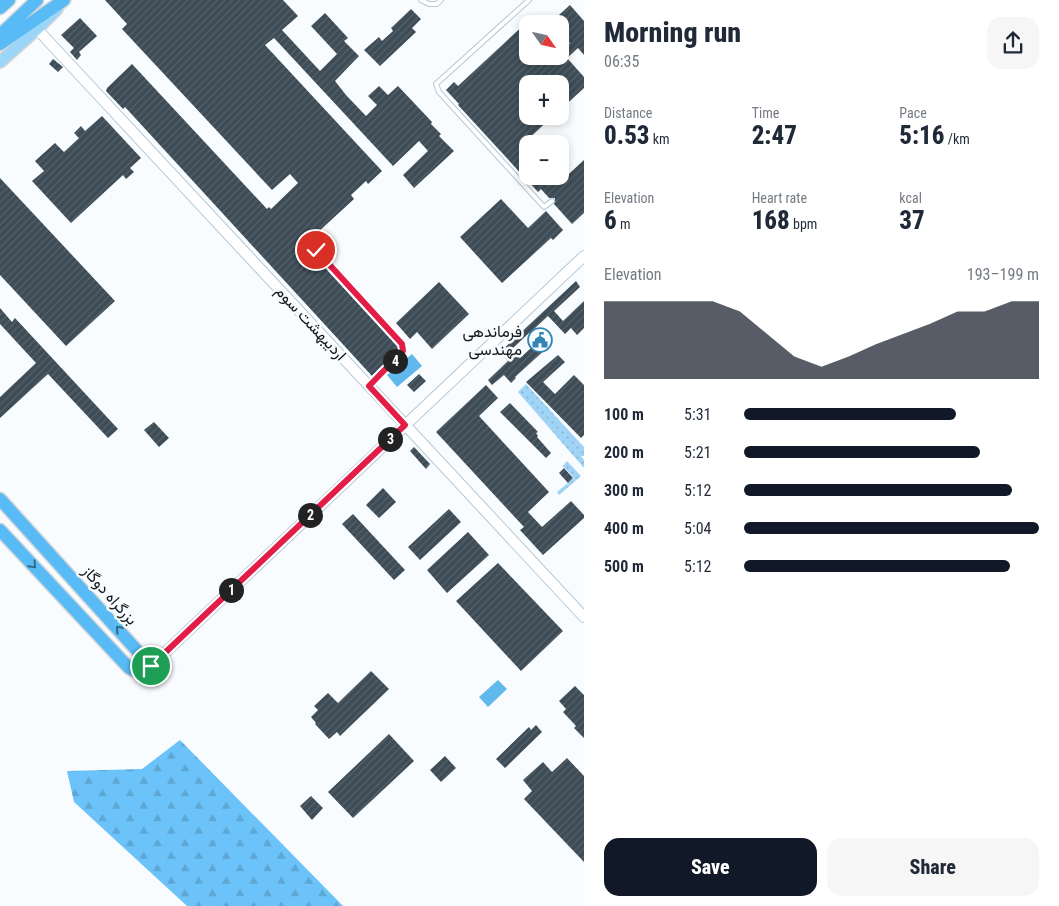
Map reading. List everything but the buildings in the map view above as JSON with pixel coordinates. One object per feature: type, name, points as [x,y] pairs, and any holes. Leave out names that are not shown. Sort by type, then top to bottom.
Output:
[{"type":"highway","points":[[0,8],[9,0]]},
{"type":"highway","points":[[0,35],[37,0]]},
{"type":"highway","points":[[0,44],[65,0]]},
{"type":"highway","name":"بزرگراه دوگاز","points":[[0,499],[151,666]]},
{"type":"highway","points":[[0,530],[129,668],[140,672],[151,666]]},
{"type":"main road","points":[[0,62],[37,29],[65,0]]},
{"type":"street","name":"اردیبهشت سوم","points":[[37,29],[584,617]]},
{"type":"street","points":[[151,666],[584,256]]},
{"type":"lane","points":[[421,0],[430,4],[437,4],[441,0]]},
{"type":"lane","points":[[529,0],[436,84],[439,92],[544,207],[552,201]]},
{"type":"lane","points":[[316,250],[402,344],[403,351],[398,359],[369,386]]},
{"type":"shaded area","points":[[412,354],[422,366],[397,387],[387,375]]},
{"type":"shaded area","points":[[526,384],[584,447],[584,456],[581,456],[584,460],[584,468],[518,392]]},
{"type":"shaded area","points":[[567,461],[581,476],[559,495],[557,492],[574,478],[562,467]]},
{"type":"shaded area","points":[[498,680],[507,689],[488,707],[479,697]]},
{"type":"green space","points":[[180,740],[343,906],[187,906],[74,802],[67,771],[142,769]]},
{"type":"place","name":"فرماندهی مهندسی","points":[[540,340]]},
{"type":"route","points":[[151,666],[405,425],[369,386],[398,359],[404,348],[402,344],[316,250]]}]
